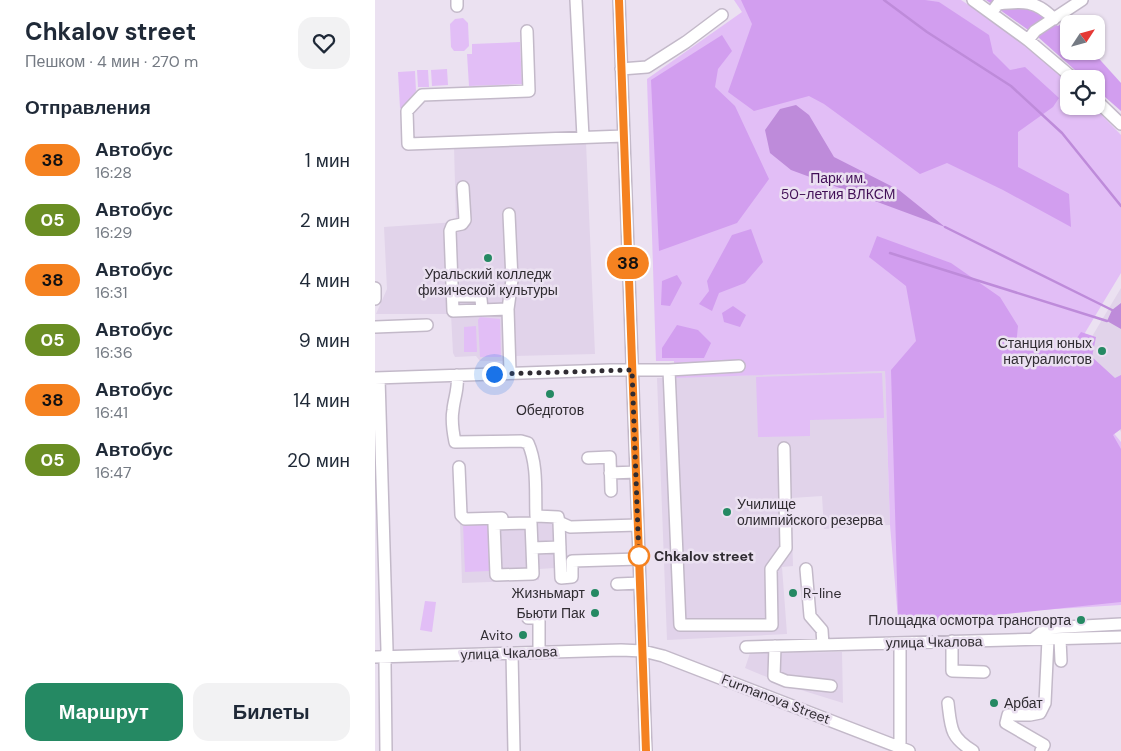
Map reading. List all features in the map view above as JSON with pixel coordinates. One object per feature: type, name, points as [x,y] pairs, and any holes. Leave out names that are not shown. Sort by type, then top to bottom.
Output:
[{"type":"street","points":[[576,0],[583,137]]},
{"type":"street","points":[[619,0],[646,751]]},
{"type":"street","points":[[973,0],[992,12],[1063,70]]},
{"type":"street","points":[[1028,40],[1035,32],[1081,0]]},
{"type":"street","points":[[992,12],[998,4],[1026,1],[1048,11],[1054,19]]},
{"type":"street","points":[[621,69],[647,67],[686,42],[722,15]]},
{"type":"street","points":[[527,31],[529,91],[422,95],[407,111],[408,144],[624,136]]},
{"type":"street","points":[[1105,109],[1121,124]]},
{"type":"street","points":[[463,188],[465,220],[462,224],[452,226],[449,231],[453,311],[508,309]]},
{"type":"street","points":[[509,214],[512,280],[508,309],[510,372]]},
{"type":"street","points":[[375,288],[375,299]]},
{"type":"street","points":[[375,327],[427,325]]},
{"type":"street","points":[[387,751],[385,664],[380,657],[377,378],[510,372],[669,370],[739,366]]},
{"type":"street","points":[[669,370],[680,625],[772,624],[771,569],[786,548],[783,448]]},
{"type":"street","points":[[494,374],[494,386]]},
{"type":"street","points":[[457,375],[458,386],[453,411],[455,442],[521,440],[527,443],[531,451],[534,471],[536,516]]},
{"type":"street","points":[[588,458],[610,457],[611,491]]},
{"type":"street","points":[[459,467],[460,510],[461,515],[465,519],[558,517],[561,578],[572,577],[572,561],[639,559]]},
{"type":"street","points":[[610,473],[636,472]]},
{"type":"street","points":[[559,522],[570,527],[605,528],[638,525]]},
{"type":"street","points":[[531,523],[532,548],[533,574],[496,575],[494,524],[531,523]]},
{"type":"street","points":[[532,548],[560,547]]},
{"type":"street","points":[[806,569],[810,616],[822,630],[823,645]]},
{"type":"street","points":[[617,584],[640,583]]},
{"type":"street","points":[[531,620],[539,652]]},
{"type":"street","points":[[1033,639],[1047,628],[1121,624]]},
{"type":"street","name":"улица Чкалова","points":[[746,647],[1121,637]]},
{"type":"street","points":[[1041,751],[1044,745],[1006,723],[1008,715],[1030,715],[1040,712],[1045,703],[1048,639]]},
{"type":"street","points":[[1060,639],[1061,661]]},
{"type":"street","points":[[952,641],[953,671],[984,672]]},
{"type":"street","points":[[900,643],[903,750]]},
{"type":"street","points":[[775,646],[774,676],[785,681],[831,686]]},
{"type":"street","name":"улица Чкалова","points":[[380,657],[621,650],[643,651]]},
{"type":"street","name":"Furmanova Street","points":[[643,651],[663,656],[903,750]]},
{"type":"street","points":[[512,653],[514,751]]},
{"type":"street","points":[[948,703],[951,729],[961,744],[973,751]]},
{"type":"shaded area","points":[[741,0],[925,0],[939,2],[989,35],[993,53],[1010,70],[1025,67],[1059,98],[1053,107],[1018,132],[1018,167],[1069,194],[1071,227],[1003,190],[947,163],[920,174],[824,104],[809,96],[754,111],[728,92],[752,24]]},
{"type":"shaded area","points":[[986,0],[1022,0],[1022,2],[1058,26],[1060,25],[1060,57],[1038,37]]},
{"type":"shaded area","points":[[722,35],[732,51],[718,69],[715,87],[735,106],[769,179],[737,223],[659,251],[651,80]]},
{"type":"shaded area","points":[[1064,60],[1100,60],[1121,83],[1121,111],[1105,97],[1105,70],[1075,70]]},
{"type":"shaded area","points":[[796,105],[809,115],[834,157],[899,190],[945,227],[791,170],[770,153],[765,130],[780,109]]},
{"type":"shaded area","name":"Уральский колледж физической культуры","points":[[586,142],[595,354],[514,356],[502,361],[480,361],[476,356],[455,357],[453,353],[451,314],[376,314],[387,289],[384,227],[456,222],[454,146]]},
{"type":"shaded area","points":[[751,229],[763,262],[745,283],[719,293],[712,311],[699,304],[709,291],[707,281],[732,235]]},
{"type":"shaded area","points":[[877,236],[951,263],[1000,297],[1018,326],[1016,346],[1068,351],[1081,332],[1096,337],[1092,357],[1115,378],[1121,375],[1121,429],[1113,435],[1121,449],[1121,602],[931,622],[928,617],[898,617],[891,370],[916,341],[906,286],[869,257]]},
{"type":"shaded area","points":[[677,275],[682,283],[670,306],[661,305],[662,281]]},
{"type":"shaded area","name":"Станция юных натуралистов","points":[[1121,288],[1121,432],[1072,370]]},
{"type":"shaded area","points":[[1121,303],[1121,329],[1107,321],[1112,310]]},
{"type":"shaded area","points":[[733,306],[746,315],[740,327],[724,322],[722,313]]},
{"type":"shaded area","points":[[677,325],[698,330],[711,343],[704,358],[662,358],[662,348]]},
{"type":"shaded area","name":"Училище олимпийского резерва","points":[[885,371],[890,525],[824,529],[822,496],[791,498],[793,566],[782,567],[787,634],[667,640],[657,378]]},
{"type":"shaded area","points":[[554,519],[555,568],[539,569],[539,580],[462,583],[460,522]]},
{"type":"shaded area","points":[[842,652],[843,703],[788,686],[745,668],[750,653]]},
{"type":"green space","name":"Парк им. 50-летия ВЛКСМ","points":[[734,0],[961,0],[1017,37],[1060,75],[1060,115],[1102,115],[1121,135],[1121,273],[1062,371],[1121,442],[1121,605],[898,619],[890,525],[885,371],[674,378],[674,361],[656,361],[647,79],[742,12]]},
{"type":"green space","points":[[463,18],[468,23],[469,46],[464,51],[454,51],[451,47],[450,24],[455,19]]},
{"type":"green space","points":[[520,42],[522,84],[469,86],[467,54],[472,54],[472,44]]},
{"type":"green space","points":[[447,69],[448,85],[432,86],[431,70]]},
{"type":"green space","points":[[417,70],[428,70],[429,87],[418,87]]},
{"type":"green space","points":[[415,71],[416,91],[404,108],[400,108],[398,72]]},
{"type":"green space","points":[[480,317],[500,319],[501,357],[480,357],[478,320]]},
{"type":"green space","points":[[476,326],[477,352],[464,352],[464,327]]},
{"type":"green space","points":[[882,373],[884,418],[810,420],[810,436],[758,437],[756,377]]},
{"type":"green space","points":[[488,523],[489,571],[465,572],[463,524]]},
{"type":"green space","points":[[425,601],[436,602],[432,632],[420,630]]},
{"type":"waterway","points":[[884,0],[927,32],[1011,86],[1062,133],[1121,206]]},
{"type":"waterway","points":[[945,227],[1112,310]]},
{"type":"waterway","points":[[890,253],[1107,321]]},
{"type":"bus line","name":"38","points":[[619,0],[646,751]]},
{"type":"place","name":"Уральский колледж физической культуры","points":[[488,258]]},
{"type":"place","name":"Станция юных натуралистов","points":[[1102,351]]},
{"type":"place","name":"Обедготов","points":[[550,394]]},
{"type":"place","name":"Училище олимпийского резерва","points":[[727,512]]},
{"type":"place","name":"Chkalov street","points":[[639,556]]},
{"type":"place","name":"Жизньмарт","points":[[595,593]]},
{"type":"place","name":"R-line","points":[[793,593]]},
{"type":"place","name":"Бьюти Пак","points":[[595,613]]},
{"type":"place","name":"Площадка осмотра транспорта","points":[[1081,620]]},
{"type":"place","name":"Avito","points":[[523,635]]},
{"type":"place","name":"Арбат","points":[[994,703]]},
{"type":"route","points":[[494,374],[510,372],[632,370],[639,559],[639,556]]}]
